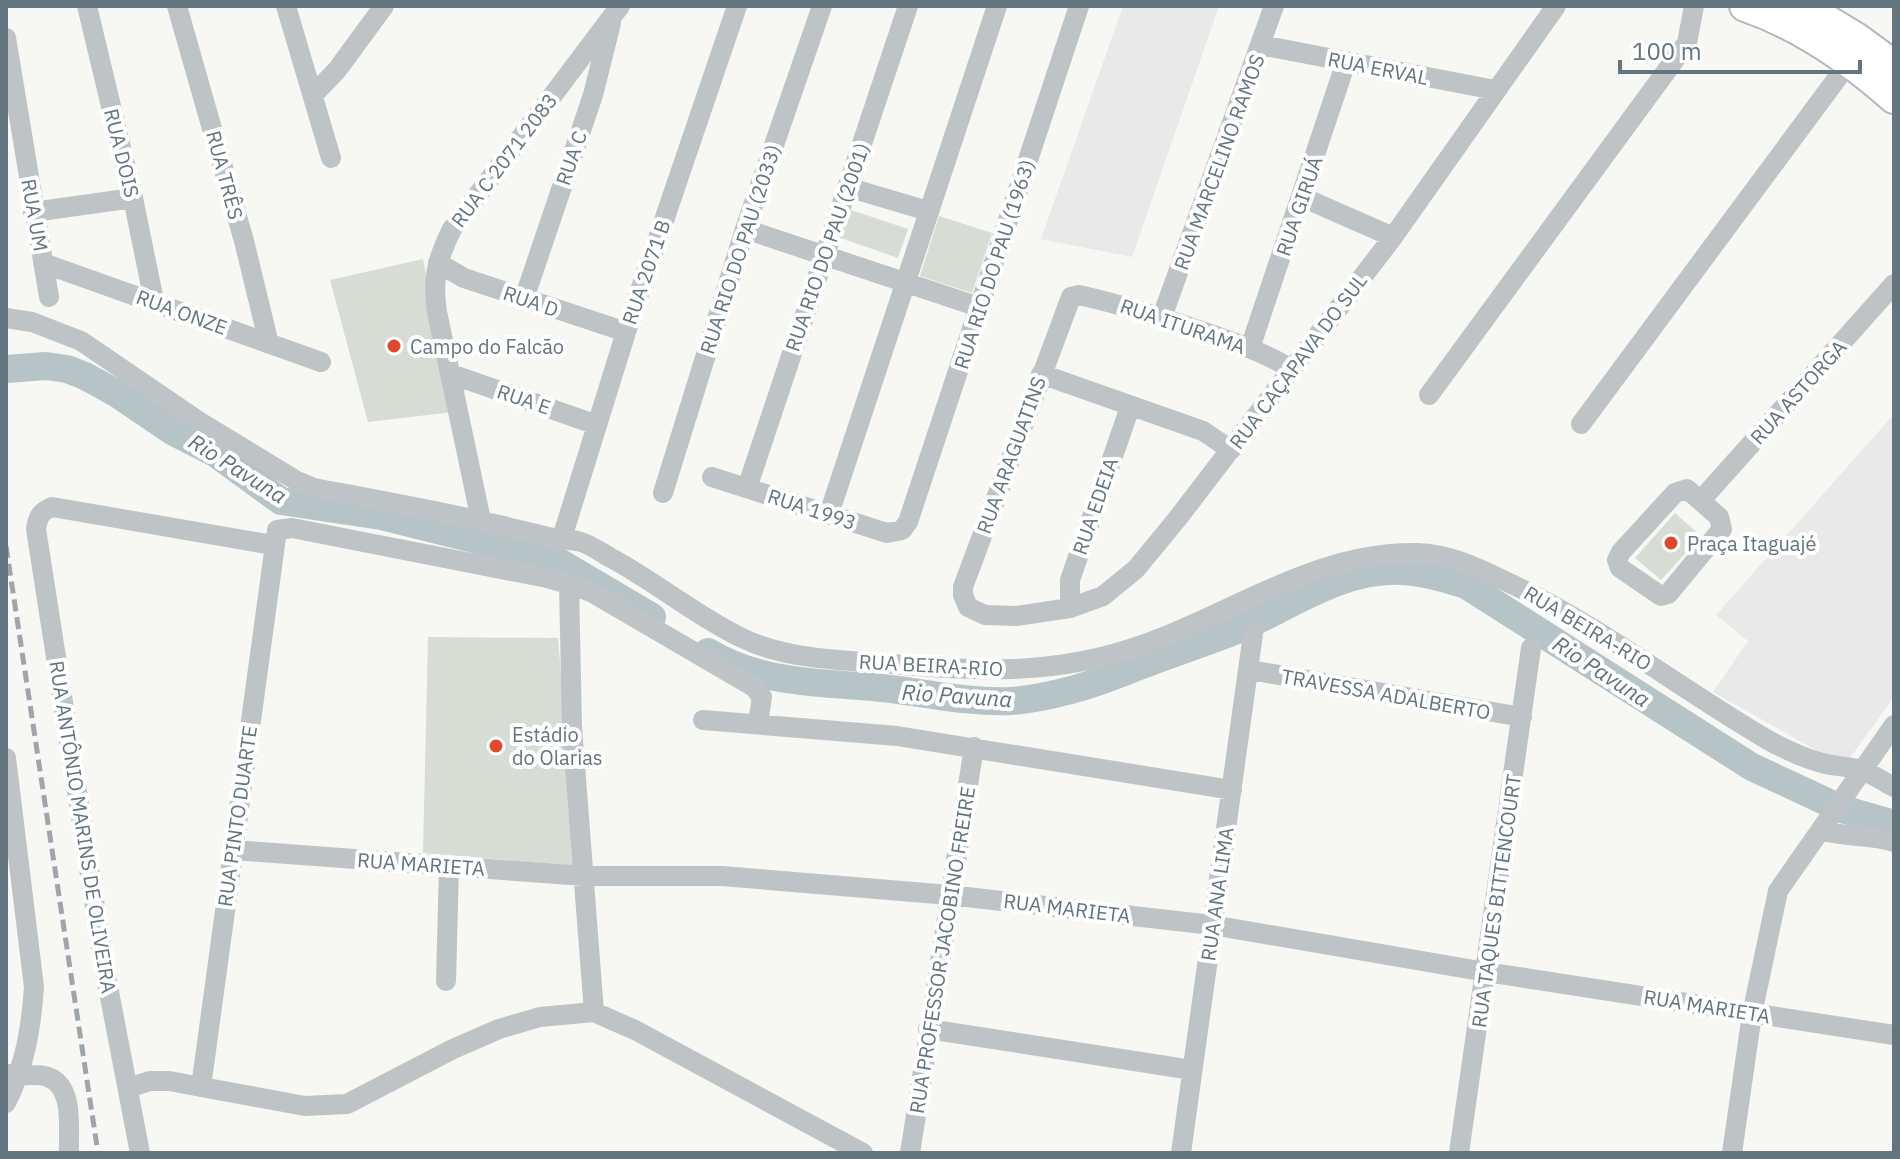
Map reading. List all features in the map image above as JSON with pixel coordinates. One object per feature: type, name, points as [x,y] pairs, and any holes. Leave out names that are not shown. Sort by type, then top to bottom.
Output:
[{"type":"main road","points":[[1745,6],[1801,30],[1850,61],[1894,98]]},
{"type":"main road","points":[[1803,6],[1856,38],[1894,66]]},
{"type":"street","name":"RUA DOIS","points":[[87,6],[154,301]]},
{"type":"street","name":"RUA TRÊS","points":[[177,6],[244,241],[269,344]]},
{"type":"street","points":[[286,6],[331,158]]},
{"type":"street","points":[[313,95],[337,70],[384,6]]},
{"type":"street","name":"RUA 2071 B","points":[[561,541],[626,332],[737,6]]},
{"type":"street","name":"RUA RIO DO PAU (2033)","points":[[663,493],[745,229],[822,6]]},
{"type":"street","name":"RUA RIO DO PAU (2001)","points":[[747,488],[908,6]]},
{"type":"street","points":[[829,514],[997,6]]},
{"type":"street","name":"RUA RIO DO PAU (1963)","points":[[908,522],[1079,6]]},
{"type":"street","name":"RUA MARCELINO RAMOS","points":[[1162,317],[1274,6]]},
{"type":"street","name":"RUA CAÇAPAVA DO SUL","points":[[974,612],[1016,616],[1070,608],[1103,596],[1136,569],[1393,237],[1556,6]]},
{"type":"street","points":[[1429,395],[1687,43],[1694,6]]},
{"type":"street","name":"RUA C 2071 2083","points":[[481,520],[434,292],[438,263],[452,229],[616,11]]},
{"type":"street","name":"RUA C","points":[[524,299],[593,95],[616,11]]},
{"type":"street","name":"RUA UM","points":[[6,38],[49,297]]},
{"type":"street","name":"RUA ERVAL","points":[[1261,45],[1495,90]]},
{"type":"street","points":[[1581,424],[1850,61]]},
{"type":"street","name":"RUA GIRUÁ","points":[[1250,348],[1346,62]]},
{"type":"street","points":[[847,187],[928,211]]},
{"type":"street","points":[[1302,197],[1393,237]]},
{"type":"street","points":[[33,212],[133,198]]},
{"type":"street","points":[[745,229],[979,307]]},
{"type":"street","name":"RUA ONZE","points":[[43,263],[321,362]]},
{"type":"street","name":"RUA D","points":[[438,263],[464,278],[626,332]]},
{"type":"street","name":"RUA ASTORGA","points":[[1702,499],[1894,284]]},
{"type":"street","name":"RUA ITURAMA","points":[[1071,297],[1079,295],[1107,301],[1162,317],[1250,348],[1291,369]]},
{"type":"street","name":"RUA ARAGUATINS","points":[[974,612],[964,601],[963,587],[1071,297]]},
{"type":"street","name":"RUA BEIRA-RIO","points":[[6,318],[32,322],[81,341],[200,422],[297,481],[314,488],[481,520],[561,541],[580,541],[639,573],[718,625],[762,647],[791,654],[866,661],[999,670],[1039,669],[1084,663],[1128,650],[1190,627],[1262,592],[1328,565],[1404,554],[1457,558],[1561,608],[1769,741],[1817,762],[1894,787]]},
{"type":"street","name":"RUA E","points":[[451,374],[597,425]]},
{"type":"street","points":[[1041,374],[1203,431],[1231,450]]},
{"type":"street","name":"RUA EDEIA","points":[[1070,608],[1070,580],[1130,407]]},
{"type":"street","name":"RUA 1993","points":[[712,477],[887,533],[902,530],[908,522]]},
{"type":"street","points":[[1687,489],[1702,499],[1719,517],[1722,529],[1666,595],[1657,595],[1620,568],[1617,560],[1621,552],[1678,490],[1687,489]]},
{"type":"street","name":"RUA ANTÔNIO MARINS DE OLIVEIRA","points":[[140,1153],[103,956],[36,529],[39,515],[52,507],[275,538]]},
{"type":"street","points":[[275,538],[292,528],[547,578],[593,593],[754,687],[762,697],[758,723]]},
{"type":"street","name":"RUA PINTO DUARTE","points":[[201,1087],[275,538]]},
{"type":"street","points":[[569,584],[572,727],[594,1012]]},
{"type":"street","name":"RUA ANA LIMA","points":[[1181,1153],[1253,634]]},
{"type":"street","name":"RUA TAQUES BITTENCOURT","points":[[1459,1153],[1531,648]]},
{"type":"street","name":"TRAVESSA ADALBERTO","points":[[1250,670],[1522,717]]},
{"type":"street","points":[[703,720],[897,736],[1232,790]]},
{"type":"street","points":[[1732,1153],[1752,1014],[1778,891],[1894,725]]},
{"type":"street","name":"RUA PROFESSOR JACOBINO FREIRE","points":[[910,1153],[974,747]]},
{"type":"street","points":[[6,758],[34,987],[31,1023],[6,1103]]},
{"type":"street","points":[[1824,824],[1835,835],[1865,836],[1894,842]]},
{"type":"street","name":"RUA MARIETA","points":[[233,850],[584,876],[722,876],[949,895],[1212,925],[1486,972],[1894,1035]]},
{"type":"street","points":[[446,981],[449,866]]},
{"type":"street","points":[[128,1088],[150,1081],[169,1081],[305,1106],[347,1104],[453,1049],[499,1029],[540,1017],[594,1012],[647,1036],[863,1153]]},
{"type":"street","points":[[928,1029],[1192,1070]]},
{"type":"street","points":[[13,1074],[46,1076],[60,1084],[67,1097],[69,1153]]},
{"type":"shaded area","points":[[1123,6],[1219,6],[1132,257],[1041,239]]},
{"type":"shaded area","points":[[851,210],[908,229],[898,258],[841,238]]},
{"type":"shaded area","points":[[939,216],[992,233],[972,293],[920,276]]},
{"type":"shaded area","name":"Campo do Falcão","points":[[423,259],[453,412],[368,422],[330,280]]},
{"type":"shaded area","points":[[1894,414],[1894,697],[1844,766],[1713,692],[1748,641],[1716,615]]},
{"type":"shaded area","points":[[1675,513],[1701,536],[1661,580],[1635,558]]},
{"type":"shaded area","name":"Estádio do Olarias","points":[[428,637],[558,638],[577,866],[423,853]]},
{"type":"waterway","name":"Rio Pavuna","points":[[6,369],[46,366],[85,376],[172,431],[215,453],[281,501],[381,516],[554,559],[652,617]]},
{"type":"waterway","name":"Rio Pavuna","points":[[708,652],[746,670],[787,679],[976,700],[1018,700],[1090,685],[1237,630],[1337,582],[1379,572],[1418,573],[1466,585],[1752,767],[1842,809],[1894,824]]},
{"type":"railway","points":[[6,546],[98,1153]]},
{"type":"place","name":"Campo do Falcão","points":[[394,346]]},
{"type":"place","name":"Praça Itaguajé","points":[[1671,543]]},
{"type":"place","name":"Estádio do Olarias","points":[[496,746]]}]
